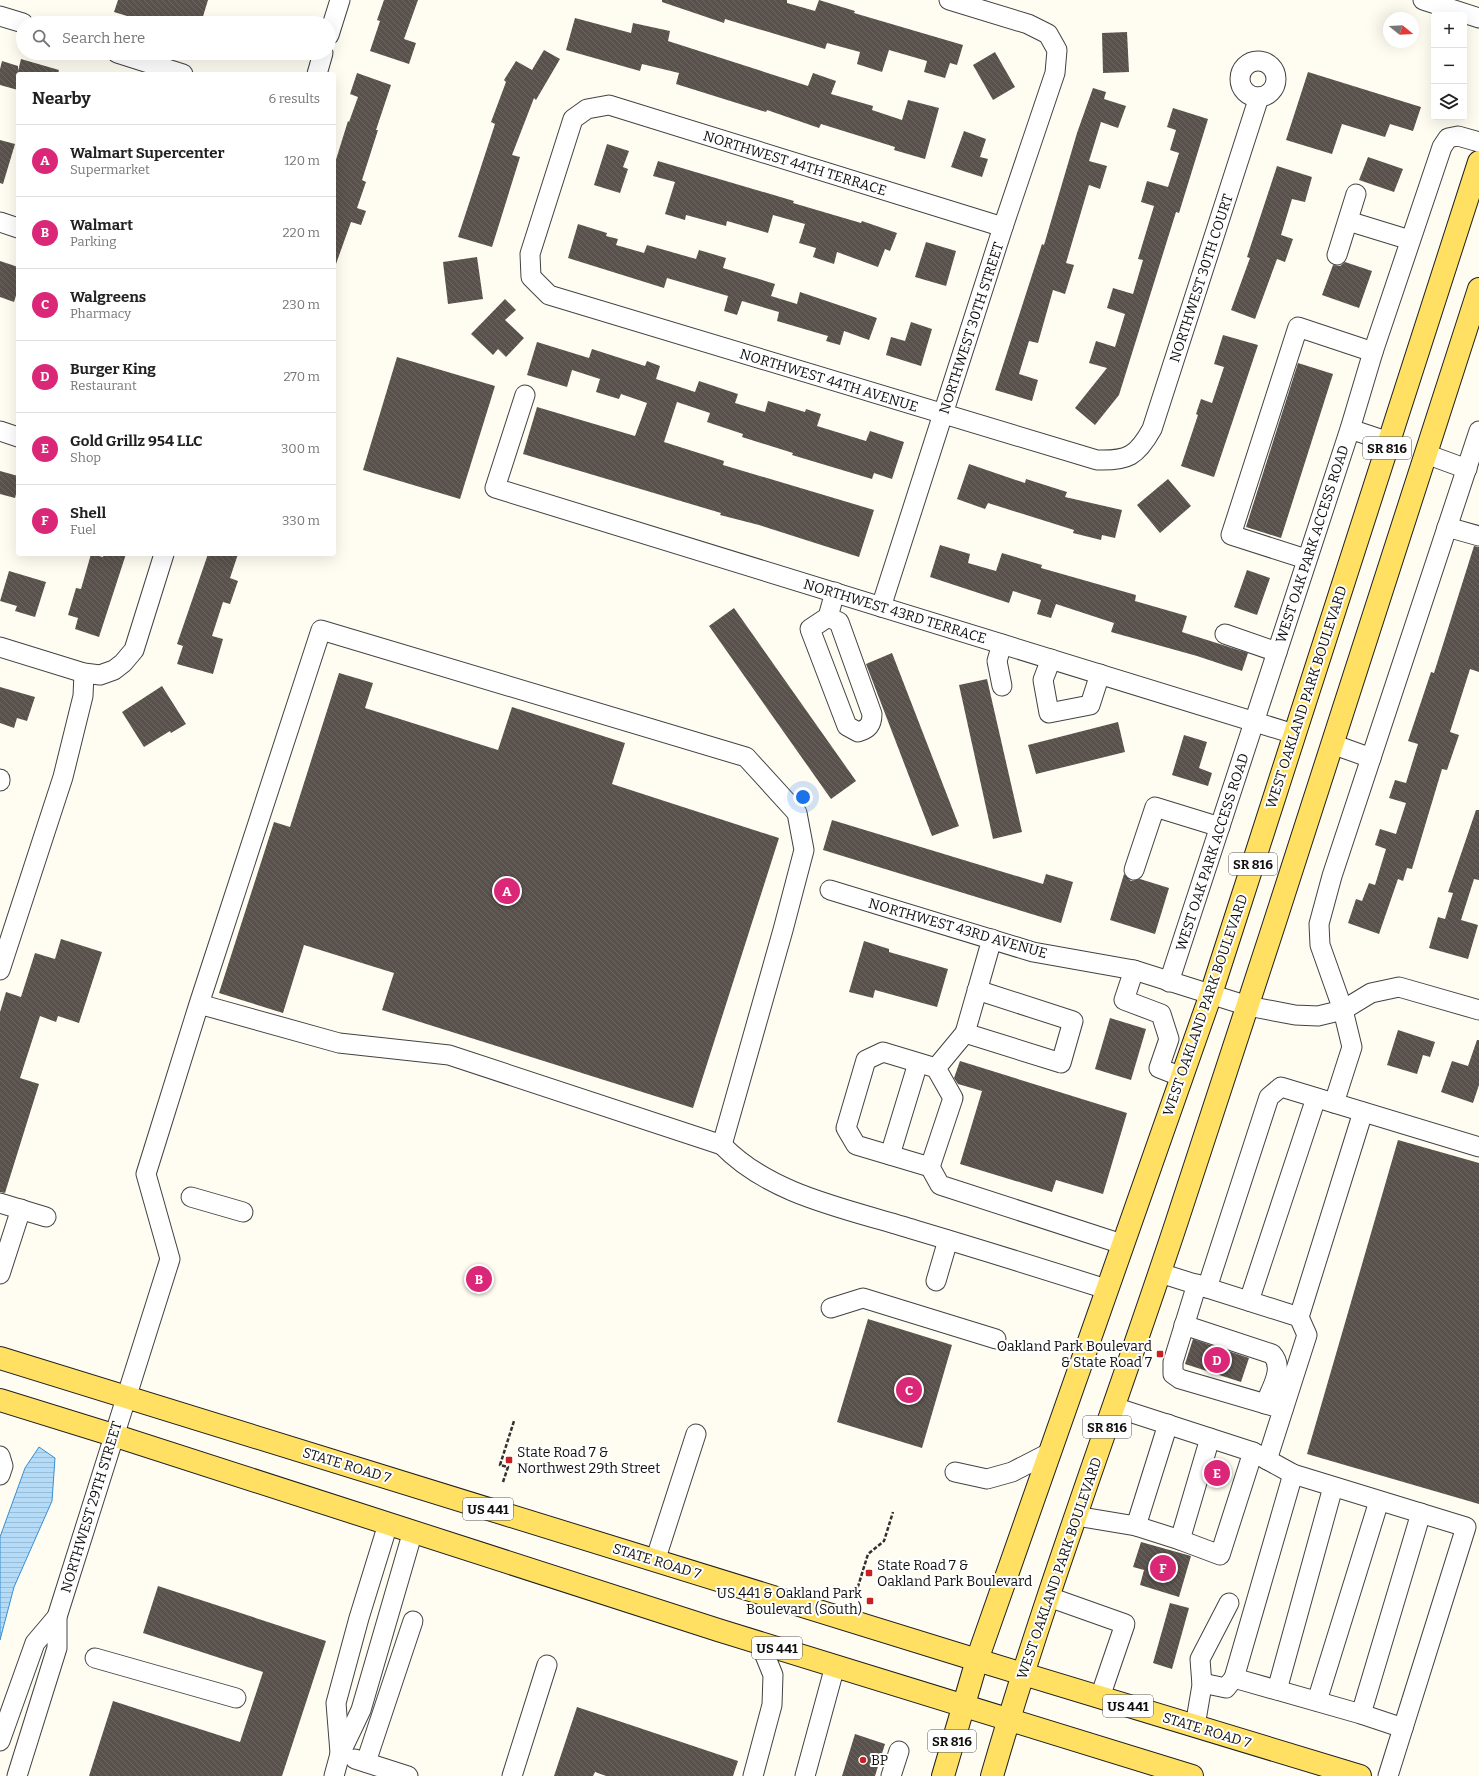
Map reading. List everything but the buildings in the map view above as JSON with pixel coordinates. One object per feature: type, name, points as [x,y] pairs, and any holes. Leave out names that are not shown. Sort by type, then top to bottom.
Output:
[{"type":"main road","name":"WEST OAKLAND PARK BOULEVARD","points":[[943,1776],[962,1706],[977,1660],[1106,1289],[1211,994],[1479,162]]},
{"type":"main road","name":"WEST OAKLAND PARK BOULEVARD","points":[[992,1776],[1023,1674],[1160,1273],[1248,1006],[1479,289]]},
{"type":"main road","name":"STATE ROAD 7","points":[[0,1358],[977,1660],[1360,1776]]},
{"type":"main road","name":"US 441","points":[[0,1400],[760,1643],[1192,1776]]},
{"type":"street","points":[[335,16],[340,0]]},
{"type":"street","name":"NORTHWEST 30TH STREET","points":[[881,607],[1003,227],[1055,73],[1058,50],[1048,34],[1028,24],[949,0]]},
{"type":"street","points":[[1423,0],[1479,18]]},
{"type":"street","points":[[0,16],[16,21]]},
{"type":"street","points":[[139,60],[177,72]]},
{"type":"street","points":[[318,72],[321,60]]},
{"type":"street","name":"NORTHWEST 30TH COURT","points":[[1135,454],[1144,444],[1152,429],[1258,97]]},
{"type":"street","name":"NORTHWEST 44TH TERRACE","points":[[531,277],[530,254],[573,119],[587,109],[609,105],[1003,227]]},
{"type":"street","name":"WEST OAK PARK ACCESS ROAD","points":[[1169,982],[1255,721],[1306,559],[1350,429],[1373,352],[1442,147],[1448,138],[1458,136],[1479,142]]},
{"type":"street","points":[[1337,255],[1356,194]]},
{"type":"street","points":[[1348,221],[1410,240]]},
{"type":"street","points":[[0,222],[16,227]]},
{"type":"street","name":"NORTHWEST 44TH AVENUE","points":[[531,277],[549,295],[1097,460],[1122,460],[1135,454]]},
{"type":"street","points":[[1306,559],[1231,535],[1298,327],[1373,352]]},
{"type":"street","name":"NORTHWEST 43RD TERRACE","points":[[525,395],[495,488],[1294,734]]},
{"type":"street","points":[[1350,429],[1389,442]]},
{"type":"street","points":[[0,431],[16,436]]},
{"type":"street","points":[[1334,1103],[1352,1047],[1343,1010],[1320,945],[1319,924],[1332,876],[1479,431]]},
{"type":"street","points":[[1426,454],[1466,469]]},
{"type":"street","points":[[1447,527],[1479,536]]},
{"type":"street","points":[[0,648],[84,673],[100,675],[114,670],[123,663],[134,650],[163,556]]},
{"type":"street","points":[[828,617],[839,622],[872,714],[872,722],[866,729],[858,732],[847,726],[810,629],[828,617],[835,592]]},
{"type":"street","name":"NORTHWEST 29TH STREET","points":[[17,1776],[57,1648],[57,1618],[125,1396],[170,1259],[146,1174],[199,1004],[321,630],[746,757],[797,813],[804,850],[781,938],[722,1145]]},
{"type":"street","points":[[1225,634],[1277,652]]},
{"type":"street","points":[[1002,644],[997,661],[1002,686]]},
{"type":"street","points":[[1051,659],[1043,680],[1049,713],[1090,705],[1100,674]]},
{"type":"street","points":[[0,970],[62,777],[83,696],[84,673]]},
{"type":"street","points":[[1332,744],[1371,758]]},
{"type":"street","points":[[1134,870],[1155,807],[1220,827]]},
{"type":"street","name":"NORTHWEST 43RD AVENUE","points":[[830,890],[1033,952],[1134,970],[1248,1006],[1295,1015],[1318,1016],[1343,1010],[1370,993],[1399,987],[1479,1010]]},
{"type":"street","points":[[890,1155],[927,1066],[965,1033],[992,939]]},
{"type":"street","points":[[1134,970],[1124,1000],[1161,1014],[1169,1039],[1159,1068],[1182,1077]]},
{"type":"street","points":[[965,1033],[1061,1063],[1073,1021],[977,990]]},
{"type":"street","points":[[199,1004],[339,1043],[448,1055],[490,1067],[722,1145],[730,1153],[770,1181],[817,1200],[1106,1289]]},
{"type":"street","points":[[930,1167],[953,1098],[927,1066],[883,1052],[866,1060],[846,1128],[856,1145],[930,1167],[940,1185],[1122,1244]]},
{"type":"street","points":[[1274,1407],[1180,1380],[1173,1374],[1173,1362],[1184,1325],[1202,1286],[1270,1097],[1281,1087],[1479,1147]]},
{"type":"street","points":[[1249,1301],[1316,1098]]},
{"type":"street","points":[[1076,1516],[1136,1526],[1220,1555],[1260,1456],[1274,1407],[1307,1335],[1299,1317],[1363,1112]]},
{"type":"street","points":[[191,1197],[243,1212]]},
{"type":"street","points":[[0,1203],[46,1217]]},
{"type":"street","points":[[0,1274],[21,1209]]},
{"type":"street","points":[[936,1281],[948,1240]]},
{"type":"street","points":[[1160,1273],[1299,1317]]},
{"type":"street","points":[[831,1308],[863,1298],[996,1339]]},
{"type":"street","points":[[1184,1325],[1272,1354],[1277,1360],[1278,1368],[1274,1407]]},
{"type":"street","points":[[1114,1406],[1260,1456],[1293,1474],[1472,1528],[1388,1776]]},
{"type":"street","points":[[1136,1526],[1168,1424]]},
{"type":"street","points":[[655,1561],[696,1434]]},
{"type":"street","points":[[1180,1540],[1210,1438]]},
{"type":"street","points":[[955,1472],[986,1479],[1012,1472],[1049,1453]]},
{"type":"street","points":[[0,1456],[3,1466],[0,1475]]},
{"type":"street","points":[[1202,1683],[1226,1688],[1234,1678],[1293,1474]]},
{"type":"street","points":[[1277,1690],[1333,1486]]},
{"type":"street","points":[[1317,1701],[1380,1501]]},
{"type":"street","points":[[1361,1714],[1421,1513]]},
{"type":"street","points":[[340,1754],[336,1703],[359,1618],[388,1524]]},
{"type":"street","points":[[334,1776],[340,1754],[361,1710],[413,1532]]},
{"type":"street","points":[[1049,1597],[1125,1624],[1100,1697]]},
{"type":"street","points":[[1196,1726],[1202,1683],[1200,1659],[1229,1603]]},
{"type":"street","name":"NORTHWEST 29TH STREET","points":[[0,1741],[7,1696],[35,1643],[57,1618]]},
{"type":"street","points":[[366,1762],[413,1621]]},
{"type":"street","points":[[753,1776],[772,1705],[773,1675],[760,1643]]},
{"type":"street","points":[[95,1658],[236,1698]]},
{"type":"street","points":[[512,1776],[547,1665]]},
{"type":"street","points":[[804,1776],[835,1666]]},
{"type":"street","points":[[1234,1678],[1361,1714],[1403,1728]]},
{"type":"street","points":[[891,1776],[899,1751]]},
{"type":"street","points":[[340,1754],[408,1776]]},
{"type":"path","points":[[503,1482],[508,1467],[500,1465],[514,1421]]},
{"type":"path","points":[[856,1592],[868,1554],[884,1541],[893,1512]]},
{"type":"water","points":[[39,1447],[55,1458],[52,1501],[14,1587],[0,1640],[0,1537],[25,1468]]},
{"type":"place","name":"Walmart Supercenter","points":[[507,891]]},
{"type":"place","name":"Walmart","points":[[479,1279]]},
{"type":"place","name":"Oakland Park Boulevard & State Road 7","points":[[1160,1354]]},
{"type":"place","name":"Burger King","points":[[1217,1360]]},
{"type":"place","name":"Walgreens","points":[[909,1390]]},
{"type":"place","name":"State Road 7 & Northwest 29th Street","points":[[509,1460]]},
{"type":"place","name":"Gold Grillz 954 LLC","points":[[1217,1473]]},
{"type":"place","name":"Shell","points":[[1163,1568]]},
{"type":"place","name":"State Road 7 & Oakland Park Boulevard","points":[[869,1573]]},
{"type":"place","name":"US 441 & Oakland Park Boulevard (South)","points":[[870,1601]]},
{"type":"place","name":"BP","points":[[863,1760]]}]
